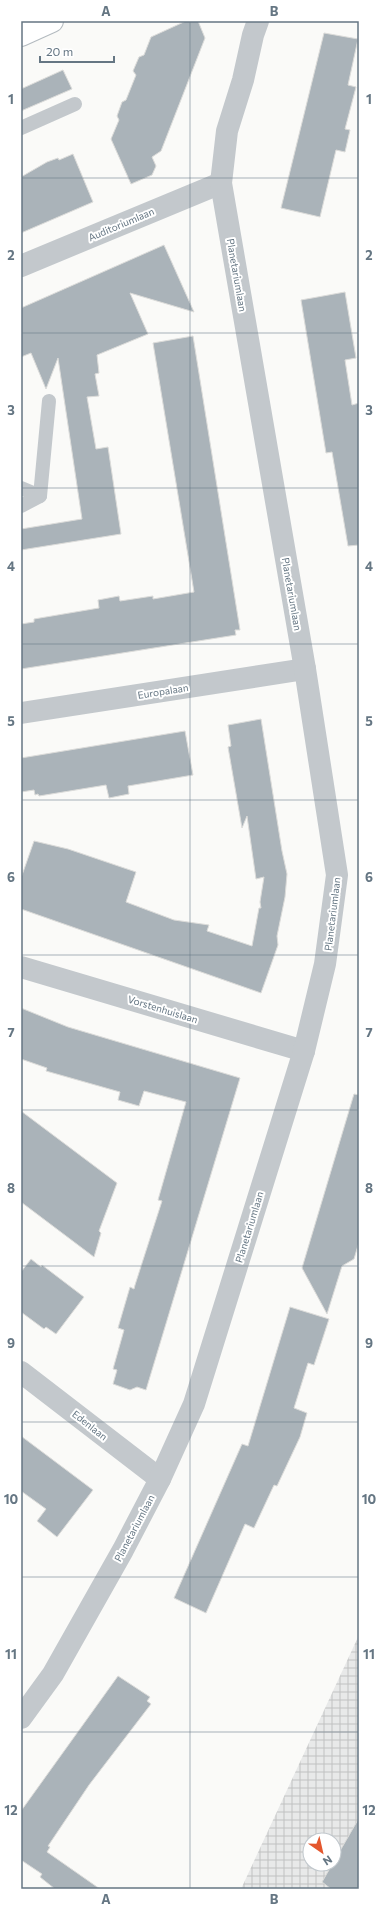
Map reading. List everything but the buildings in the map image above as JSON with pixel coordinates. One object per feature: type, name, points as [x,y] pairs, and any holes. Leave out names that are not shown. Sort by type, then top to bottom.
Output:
[{"type":"street","points":[[21,35],[52,21]]},
{"type":"street","name":"Planetariumlaan","points":[[21,1718],[52,1674],[123,1550],[160,1479],[194,1404],[304,1051],[325,964],[337,875],[305,669],[221,183],[227,131],[243,80],[252,26]]},
{"type":"street","name":"Auditoriumlaan","points":[[21,266],[221,183]]},
{"type":"street","name":"Europalaan","points":[[21,713],[305,669]]},
{"type":"street","name":"Vorstenhuislaan","points":[[21,966],[304,1051]]},
{"type":"street","name":"Edenlaan","points":[[21,1372],[160,1479]]},
{"type":"lane","points":[[21,128],[75,104]]},
{"type":"lane","points":[[40,496],[49,401]]},
{"type":"lane","points":[[21,488],[40,496]]},
{"type":"lane","points":[[21,506],[40,496]]},
{"type":"shaded area","points":[[359,1635],[359,1889],[241,1889]]}]
